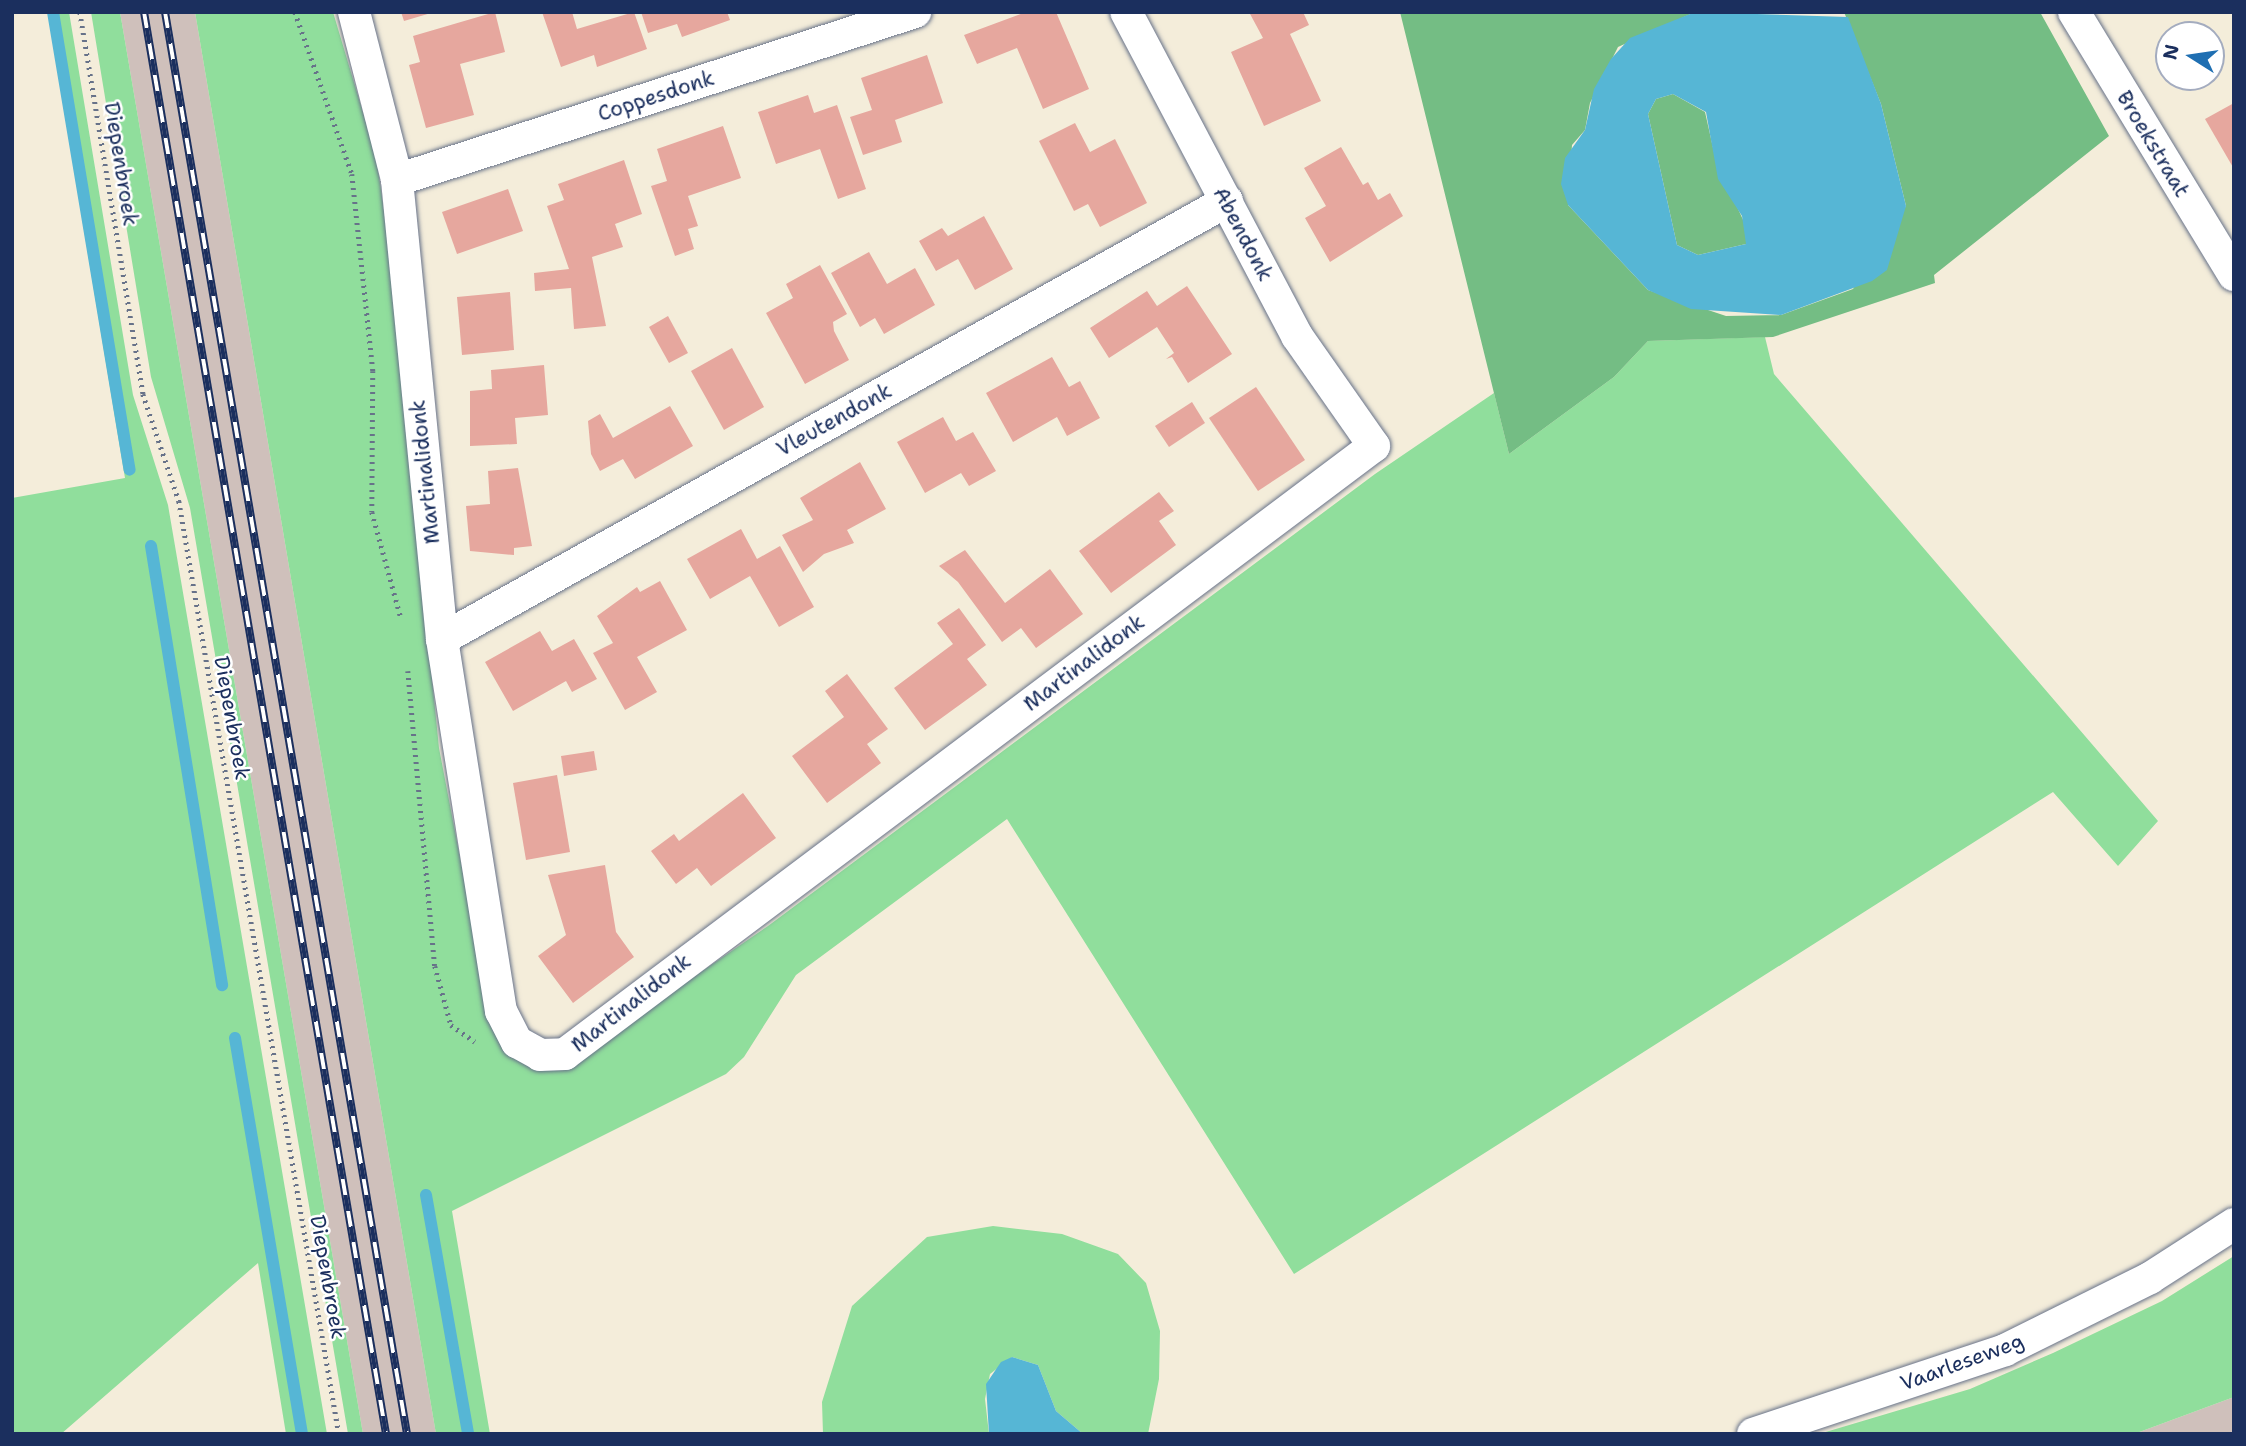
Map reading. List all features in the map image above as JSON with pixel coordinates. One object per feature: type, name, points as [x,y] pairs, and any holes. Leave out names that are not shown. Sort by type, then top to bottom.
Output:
[{"type":"street","name":"Martinalidonk","points":[[354,12],[397,180],[442,639],[501,1011],[517,1042],[540,1055],[565,1054],[1374,446]]},
{"type":"street","name":"Coppesdonk","points":[[397,180],[915,12]]},
{"type":"street","name":"Abendonk","points":[[1126,12],[1297,337],[1374,446]]},
{"type":"street","name":"Broekstraat","points":[[2074,12],[2234,275]]},
{"type":"street","name":"Vleutendonk","points":[[442,639],[1227,201]]},
{"type":"street","name":"Vaarleseweg","points":[[1753,1434],[2005,1350],[2150,1278],[2234,1224]]},
{"type":"path","name":"Diepenbroek","points":[[80,12],[143,394],[179,501],[339,1434]]},
{"type":"path","points":[[295,12],[352,174],[373,371],[372,512],[403,626]]},
{"type":"path","points":[[406,654],[427,831],[431,941],[444,1006],[451,1025],[472,1041],[497,1046],[517,1042]]},
{"type":"shaded area","points":[[120,12],[195,12],[436,1434],[363,1434]]},
{"type":"shaded area","points":[[2234,1397],[2234,1434],[2134,1434]]},
{"type":"green space","points":[[48,12],[69,12],[133,395],[168,505],[327,1434],[286,1434],[258,1263],[61,1434],[12,1434],[12,498],[125,478]]},
{"type":"green space","points":[[91,12],[120,12],[363,1434],[348,1434],[190,508],[151,377]]},
{"type":"green space","points":[[195,12],[333,12],[376,156],[387,231],[439,748],[482,972],[509,1049],[521,1062],[561,1068],[768,926],[1375,474],[1494,393],[1509,454],[1614,377],[1648,341],[1765,337],[1774,374],[2158,821],[2118,866],[2053,792],[1294,1274],[1007,819],[796,975],[744,1057],[726,1074],[452,1211],[490,1434],[436,1434]]},
{"type":"green space","points":[[1400,12],[1695,12],[1618,47],[1590,103],[1585,130],[1572,145],[1568,205],[1648,290],[1726,316],[1781,315],[1853,289],[1906,206],[1881,104],[1844,12],[2040,12],[2109,136],[1934,275],[1935,283],[1773,337],[1648,341],[1614,377],[1509,454]]},
{"type":"green space","points":[[1673,94],[1705,112],[1716,161],[1750,235],[1746,244],[1698,255],[1677,245],[1648,114],[1656,99]]},
{"type":"green space","points":[[993,1226],[1062,1234],[1118,1254],[1146,1283],[1160,1331],[1159,1379],[1148,1434],[1083,1434],[1056,1411],[1038,1365],[1012,1357],[990,1374],[985,1399],[989,1434],[823,1434],[822,1402],[852,1306],[927,1237]]},
{"type":"green space","points":[[2234,1256],[2234,1397],[2134,1434],[1819,1434],[1970,1389],[2162,1301]]},
{"type":"water","points":[[1695,12],[1848,17],[1881,104],[1906,206],[1887,270],[1872,281],[1781,315],[1691,309],[1648,290],[1568,205],[1561,184],[1565,158],[1585,130],[1594,89],[1611,59],[1630,38]],"holes":[[[1673,94],[1706,112],[1718,179],[1742,216],[1746,244],[1698,255],[1677,245],[1648,114],[1656,99]]]},
{"type":"water","points":[[1012,1357],[1038,1365],[1056,1411],[1083,1434],[989,1434],[986,1384],[1001,1362]]},
{"type":"building","points":[[401,12],[431,12],[431,13],[404,21]]},
{"type":"building","points":[[495,12],[505,52],[460,64],[474,115],[426,128],[409,65],[420,62],[413,36]]},
{"type":"building","points":[[542,12],[572,12],[577,29],[634,12],[647,49],[597,67],[594,55],[561,67]]},
{"type":"building","points":[[641,12],[727,12],[730,20],[682,37],[677,24],[648,33]]},
{"type":"building","points":[[1026,12],[1056,12],[1089,89],[1043,109],[1017,48],[977,64],[964,35]]},
{"type":"building","points":[[1249,12],[1303,12],[1309,25],[1290,34],[1321,101],[1264,126],[1231,52],[1263,38]]},
{"type":"building","points":[[927,55],[943,103],[895,120],[902,142],[863,155],[850,117],[872,110],[861,78]]},
{"type":"building","points":[[808,95],[814,113],[837,105],[866,189],[838,199],[820,149],[776,164],[758,112]]},
{"type":"building","points":[[2234,103],[2234,169],[2205,119]]},
{"type":"building","points":[[1075,123],[1090,152],[1115,139],[1147,203],[1100,227],[1088,204],[1074,211],[1039,141]]},
{"type":"building","points":[[723,126],[741,178],[688,196],[698,226],[688,229],[694,249],[675,256],[651,186],[667,181],[657,149]]},
{"type":"building","points":[[1341,147],[1363,185],[1368,182],[1378,200],[1390,193],[1403,216],[1330,262],[1305,218],[1326,206],[1304,168]]},
{"type":"building","points":[[624,160],[642,214],[615,224],[623,247],[592,257],[606,326],[574,329],[571,288],[535,291],[534,273],[569,269],[547,206],[564,200],[558,184]]},
{"type":"building","points":[[508,189],[523,231],[457,254],[442,212]]},
{"type":"building","points":[[984,216],[1013,269],[975,290],[958,259],[936,271],[919,241],[942,228],[948,236]]},
{"type":"building","points":[[869,252],[887,284],[915,268],[935,305],[884,334],[875,318],[860,327],[831,273]]},
{"type":"building","points":[[820,265],[847,314],[833,322],[834,331],[849,360],[805,384],[766,313],[793,298],[786,284]]},
{"type":"building","points":[[1187,286],[1232,354],[1188,383],[1172,357],[1166,359],[1174,353],[1157,327],[1109,358],[1090,328],[1147,291],[1157,306]]},
{"type":"building","points":[[510,292],[514,350],[462,355],[457,297]]},
{"type":"building","points":[[668,316],[688,353],[669,363],[649,327]]},
{"type":"building","points":[[732,348],[764,407],[724,430],[691,371]]},
{"type":"building","points":[[1052,357],[1069,387],[1080,381],[1100,418],[1067,436],[1057,417],[1013,442],[986,393]]},
{"type":"building","points":[[544,365],[548,415],[515,418],[517,444],[470,446],[470,391],[492,389],[491,370]]},
{"type":"building","points":[[1256,387],[1305,460],[1258,491],[1209,418]]},
{"type":"building","points":[[1192,402],[1205,423],[1169,447],[1155,426]]},
{"type":"building","points":[[670,406],[693,446],[635,479],[623,459],[600,471],[591,454],[588,421],[600,414],[613,438]]},
{"type":"building","points":[[943,417],[956,441],[973,432],[996,471],[969,486],[961,473],[925,493],[897,442]]},
{"type":"building","points":[[860,462],[886,509],[847,530],[854,543],[824,554],[803,572],[782,535],[813,520],[800,498]]},
{"type":"building","points":[[518,468],[532,546],[514,548],[514,555],[470,551],[466,506],[490,504],[488,471]]},
{"type":"building","points":[[1159,492],[1174,511],[1159,521],[1176,545],[1111,593],[1079,551]]},
{"type":"building","points":[[741,529],[757,559],[780,546],[814,607],[779,627],[750,576],[710,599],[687,559]]},
{"type":"building","points":[[965,550],[1005,603],[1050,569],[1083,614],[1036,648],[1021,628],[1002,642],[958,582],[939,566]]},
{"type":"building","points":[[660,581],[687,630],[637,657],[657,692],[625,710],[593,653],[613,643],[597,616],[637,587],[640,592]]},
{"type":"building","points":[[959,608],[986,645],[967,659],[987,685],[925,730],[894,688],[953,644],[937,623]]},
{"type":"building","points":[[540,631],[552,651],[574,639],[597,679],[572,692],[566,681],[513,711],[485,662]]},
{"type":"building","points":[[847,674],[888,729],[867,744],[881,763],[827,803],[792,756],[844,717],[825,691]]},
{"type":"building","points":[[594,751],[597,770],[564,776],[561,756]]},
{"type":"building","points":[[557,775],[570,852],[526,860],[513,783]]},
{"type":"building","points":[[743,793],[776,838],[711,886],[697,868],[676,884],[651,851],[674,834],[679,841]]},
{"type":"building","points":[[605,865],[616,932],[634,957],[573,1003],[538,956],[566,935],[548,875]]},
{"type":"waterway","points":[[53,12],[130,470]]},
{"type":"waterway","points":[[151,546],[222,985]]},
{"type":"waterway","points":[[235,1038],[302,1434]]},
{"type":"waterway","points":[[426,1195],[468,1434]]},
{"type":"railway","points":[[144,12],[386,1434]]},
{"type":"railway","points":[[165,12],[407,1434]]}]
